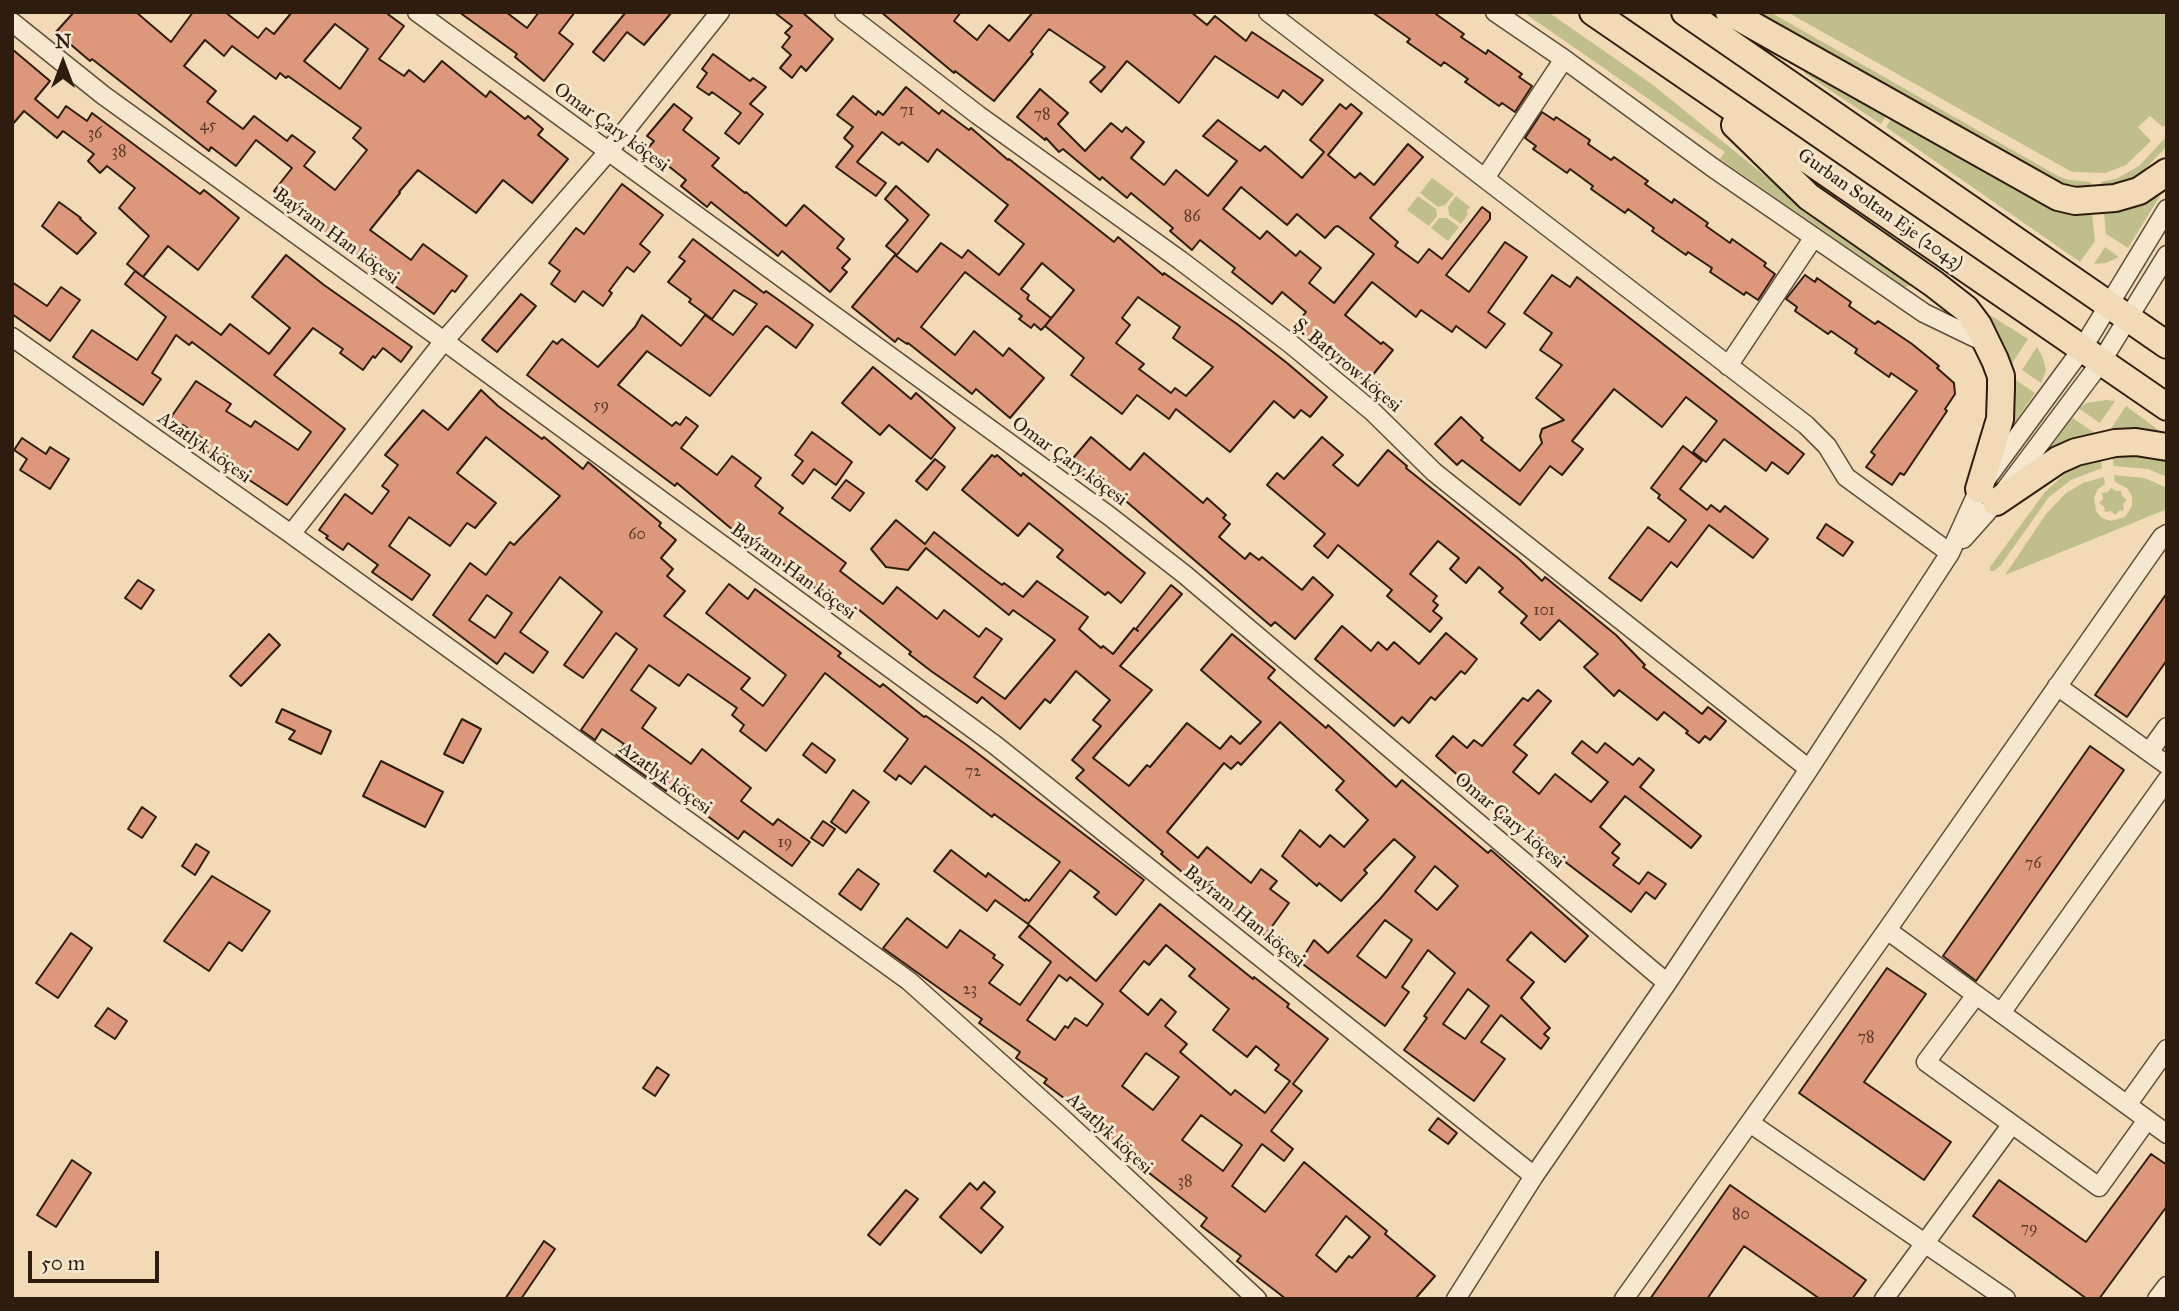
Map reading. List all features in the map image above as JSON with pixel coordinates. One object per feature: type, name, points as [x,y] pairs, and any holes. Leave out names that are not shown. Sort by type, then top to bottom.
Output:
[{"type":"highway","name":"Gurban Soltan Eje (2043)","points":[[1593,12],[2167,407]]},
{"type":"highway","points":[[1685,12],[2167,345]]},
{"type":"highway","points":[[1695,12],[1736,47]]},
{"type":"highway","points":[[1730,12],[2058,197],[2075,201],[2115,198],[2139,191],[2167,172]]},
{"type":"highway","points":[[1684,75],[1809,197],[1934,284],[1966,309],[1978,325],[1989,344],[2001,376],[2000,419],[1988,495]]},
{"type":"highway","points":[[1988,495],[2076,453],[2115,443],[2136,442],[2167,447]]},
{"type":"street","name":"Omar Çary köçesi","points":[[417,12],[1108,515],[1184,574],[1668,983]]},
{"type":"street","points":[[291,534],[444,341],[608,152],[720,12]]},
{"type":"street","name":"Ş. Batyrow köçesi","points":[[844,12],[978,115],[1180,260],[1292,345],[1373,412],[1434,472],[1810,769]]},
{"type":"street","points":[[1268,12],[1806,425],[1827,446],[1846,477],[1950,553]]},
{"type":"street","points":[[1494,12],[1924,313],[1989,344]]},
{"type":"street","name":"Baýram Han köçesi","points":[[12,22],[103,95],[995,745],[1534,1176]]},
{"type":"street","points":[[1485,178],[1564,59]]},
{"type":"street","points":[[2119,313],[2167,209]]},
{"type":"street","points":[[1728,366],[1814,237]]},
{"type":"street","points":[[1456,1299],[1534,1176],[1668,983],[1988,495],[2092,355],[2119,313],[2167,255]]},
{"type":"street","name":"Azatlyk köçesi","points":[[12,337],[291,534],[909,981],[1257,1299]]},
{"type":"street","points":[[1624,1299],[2162,537],[2167,534]]},
{"type":"street","points":[[2057,686],[2167,765]]},
{"type":"street","points":[[2149,751],[2167,727]]},
{"type":"street","points":[[2001,1013],[2167,780]]},
{"type":"street","points":[[1887,930],[2167,1134]]},
{"type":"street","points":[[1976,995],[1926,1062],[2099,1187],[2147,1120]]},
{"type":"street","points":[[2127,1105],[2167,1049]]},
{"type":"street","points":[[1749,1123],[2006,1299]]},
{"type":"street","points":[[1884,1299],[2012,1124]]},
{"type":"street","points":[[2157,1299],[2167,1286]]},
{"type":"shaded area","points":[[1523,12],[1548,12],[1653,85],[1806,209],[1911,283],[1910,286],[1905,287],[1720,159],[1725,152]]},
{"type":"shaded area","points":[[1757,12],[1770,12],[2058,176],[2091,182],[2091,189],[2056,182]]},
{"type":"shaded area","points":[[1787,12],[2167,12],[2167,123],[2163,127],[2150,116],[2138,127],[2151,141],[2126,165],[2105,173],[2072,172]]},
{"type":"shaded area","points":[[1805,69],[1887,114],[1881,124],[1804,73]]},
{"type":"shaded area","points":[[1892,117],[2076,213],[2092,214],[2095,241],[2080,262],[1886,127]]},
{"type":"shaded area","points":[[2167,136],[2167,146],[2143,171],[2119,185],[2101,188],[2101,182],[2118,178],[2139,166]]},
{"type":"shaded area","points":[[1432,178],[1454,194],[1445,205],[1438,207],[1420,193]]},
{"type":"shaded area","points":[[2160,193],[2128,248],[2106,234],[2104,214],[2130,207]]},
{"type":"shaded area","points":[[1418,196],[1436,209],[1437,216],[1429,226],[1407,210]]},
{"type":"shaded area","points":[[1456,196],[1470,207],[1461,224],[1449,215],[1448,207]]},
{"type":"shaded area","points":[[1439,218],[1447,218],[1459,227],[1448,241],[1431,228]]},
{"type":"shaded area","points":[[2105,247],[2119,257],[2106,263],[2094,264]]},
{"type":"shaded area","points":[[1990,315],[2028,339],[2011,365],[2001,339]]},
{"type":"shaded area","points":[[2037,347],[2046,370],[2041,383],[2022,370]]},
{"type":"shaded area","points":[[2013,378],[2035,393],[2010,429]]},
{"type":"shaded area","points":[[2115,401],[2100,423],[2078,408],[2087,403]]},
{"type":"shaded area","points":[[2126,406],[2157,429],[2159,432],[2110,430]]},
{"type":"shaded area","points":[[2071,417],[2095,433],[2048,452],[2048,450]]},
{"type":"shaded area","points":[[2112,455],[2150,457],[2167,462],[2167,477],[2148,469],[2114,466]]},
{"type":"shaded area","points":[[2100,457],[2102,468],[2071,480],[2049,497],[2001,565],[1990,571],[1990,567],[2045,492],[2067,472]]},
{"type":"shaded area","points":[[2114,475],[2145,478],[2167,488],[2167,509],[2005,575],[2046,514],[2066,493],[2083,483],[2104,477],[2105,484],[2098,489],[2094,497],[2096,511],[2102,518],[2111,521],[2125,517],[2132,506],[2132,496],[2127,488],[2115,482]]},
{"type":"shaded area","points":[[2111,488],[2121,491],[2127,500],[2123,504],[2124,510],[2115,515],[2111,511],[2105,512],[2099,503],[2103,499],[2102,493]]},
{"type":"building","points":[[74,12],[136,12],[171,42],[193,12],[225,12],[258,38],[266,28],[274,34],[292,12],[385,12],[404,26],[379,59],[404,76],[409,70],[424,82],[442,61],[486,97],[490,91],[525,119],[528,116],[543,129],[538,135],[568,159],[532,203],[503,180],[476,213],[418,170],[370,230],[411,260],[423,244],[467,276],[455,292],[452,290],[434,314],[309,224],[312,220],[274,191],[292,168],[256,140],[236,166],[211,147],[209,151],[56,32]],"holes":[[[335,24],[368,49],[340,89],[304,61]],[[205,40],[224,56],[232,46],[276,79],[280,73],[286,78],[288,76],[361,128],[353,138],[367,150],[335,190],[304,166],[315,152],[292,135],[287,141],[254,116],[243,129],[207,102],[216,91],[184,66]]]},
{"type":"building","points":[[459,12],[506,12],[527,28],[539,12],[575,12],[559,33],[573,44],[544,81],[515,57],[517,54]]},
{"type":"building","points":[[626,12],[672,12],[644,45],[627,32],[604,61],[593,52]]},
{"type":"building","points":[[774,12],[802,12],[833,39],[806,71],[801,66],[792,78],[780,68],[791,55],[782,47],[790,37],[785,33],[792,26]]},
{"type":"building","points":[[881,12],[961,12],[954,21],[977,40],[989,25],[1009,41],[1033,12],[1191,12],[1207,25],[1215,16],[1246,41],[1252,32],[1323,80],[1302,105],[1283,90],[1278,98],[1215,56],[1179,103],[1127,61],[1101,92],[1090,82],[1105,67],[1049,29],[1031,52],[1033,54],[994,101],[955,71],[954,73]]},
{"type":"building","points":[[1372,12],[1433,12],[1464,34],[1461,37],[1486,54],[1488,50],[1522,74],[1519,77],[1532,86],[1515,112],[1502,103],[1499,106],[1465,82],[1468,79],[1444,62],[1441,66],[1407,42],[1410,39]]},
{"type":"building","points":[[12,49],[50,81],[35,99],[58,118],[66,106],[87,121],[92,113],[200,194],[204,190],[239,218],[198,270],[168,246],[143,277],[127,264],[149,236],[119,208],[135,188],[107,166],[100,173],[88,161],[94,154],[63,131],[57,138],[24,111],[12,125]]},
{"type":"building","points":[[713,54],[750,81],[753,78],[766,87],[750,104],[763,114],[739,144],[725,133],[741,113],[712,92],[709,95],[697,87],[707,73],[702,69]]},
{"type":"building","points":[[906,87],[939,114],[942,110],[969,130],[971,128],[1114,242],[1118,237],[1163,275],[1164,273],[1237,324],[1327,397],[1310,417],[1301,410],[1294,418],[1274,401],[1230,452],[1176,409],[1169,419],[1137,395],[1122,414],[1071,375],[1084,358],[1045,326],[1041,330],[1034,324],[1031,328],[1019,319],[1022,316],[965,272],[921,327],[955,355],[974,331],[1003,356],[1009,348],[1044,378],[1010,418],[976,389],[972,394],[908,343],[898,338],[895,342],[852,307],[895,255],[917,272],[941,243],[962,258],[968,250],[999,275],[1024,244],[995,221],[1008,205],[937,149],[928,162],[902,142],[899,145],[882,132],[857,162],[886,183],[876,196],[836,167],[853,146],[844,138],[853,127],[837,115],[853,96],[876,115],[878,111],[883,115]],"holes":[[[1042,263],[1074,290],[1045,326],[1051,318],[1027,299],[1029,295],[1021,289]],[[1138,297],[1180,327],[1173,338],[1213,367],[1186,396],[1175,388],[1171,393],[1139,369],[1144,364],[1116,343],[1130,325],[1122,318]]]},
{"type":"building","points":[[1040,89],[1068,113],[1058,124],[1085,151],[1111,123],[1122,132],[1126,127],[1144,142],[1131,158],[1164,185],[1176,170],[1208,196],[1237,161],[1203,136],[1218,120],[1260,151],[1265,146],[1302,178],[1324,152],[1310,140],[1340,104],[1346,109],[1351,104],[1362,113],[1328,155],[1355,178],[1360,173],[1374,185],[1408,144],[1423,157],[1370,218],[1398,242],[1395,246],[1418,263],[1429,249],[1442,259],[1482,207],[1490,213],[1490,219],[1446,275],[1469,292],[1505,242],[1527,257],[1488,312],[1505,324],[1486,348],[1456,326],[1452,332],[1421,310],[1416,317],[1372,282],[1345,315],[1381,344],[1383,342],[1393,350],[1367,382],[1313,337],[1311,340],[1294,327],[1306,312],[1282,292],[1272,304],[1232,272],[1235,268],[1200,240],[1192,250],[1170,231],[1173,228],[1131,193],[1127,198],[1102,177],[1100,180],[1063,149],[1059,152],[1046,138],[1045,140],[1017,117]],"holes":[[[1241,187],[1287,225],[1297,214],[1325,238],[1338,226],[1374,254],[1334,303],[1309,283],[1321,268],[1300,251],[1296,256],[1267,231],[1260,239],[1223,209]]]},
{"type":"building","points":[[674,104],[692,118],[683,130],[719,158],[712,166],[786,226],[804,205],[844,239],[837,248],[850,259],[842,268],[847,272],[830,292],[782,251],[778,256],[711,202],[707,207],[681,186],[686,180],[647,149],[654,141],[647,136]]},
{"type":"building","points":[[1542,112],[1554,120],[1556,117],[1590,140],[1588,144],[1611,160],[1614,157],[1648,181],[1645,184],[1672,203],[1674,199],[1708,223],[1706,226],[1730,243],[1732,239],[1766,263],[1764,266],[1775,274],[1758,300],[1746,292],[1744,295],[1710,272],[1712,268],[1688,252],[1686,255],[1652,231],[1654,228],[1628,209],[1625,213],[1591,189],[1593,186],[1570,169],[1567,173],[1533,149],[1536,146],[1525,138]]},
{"type":"building","points":[[622,184],[663,215],[640,244],[650,252],[634,272],[627,267],[609,291],[612,293],[603,306],[583,291],[575,302],[551,284],[560,271],[549,263],[576,228],[584,234]]},
{"type":"building","points":[[896,186],[929,215],[897,255],[886,246],[908,220],[885,199]]},
{"type":"building","points":[[59,202],[96,233],[77,254],[42,226]]},
{"type":"building","points":[[693,239],[764,293],[766,291],[813,325],[796,348],[765,327],[710,396],[647,351],[618,385],[672,426],[676,422],[680,425],[686,417],[698,426],[681,448],[717,475],[732,456],[761,478],[755,486],[783,508],[779,513],[846,563],[840,571],[883,604],[897,587],[937,619],[944,610],[979,637],[986,628],[1002,639],[974,677],[1005,699],[1055,640],[1013,610],[1009,615],[926,548],[908,570],[886,567],[871,549],[896,520],[925,544],[934,532],[1002,585],[1004,583],[1023,597],[1037,581],[1088,617],[1079,629],[1101,648],[1103,646],[1113,654],[1134,628],[1138,631],[1136,629],[1171,585],[1182,594],[1120,666],[1152,690],[1093,758],[1129,786],[1147,765],[1150,767],[1187,723],[1220,749],[1231,736],[1240,744],[1261,722],[1201,670],[1232,634],[1275,670],[1268,678],[1326,728],[1328,725],[1396,787],[1402,780],[1488,853],[1491,850],[1588,936],[1565,962],[1531,932],[1507,960],[1534,982],[1521,998],[1550,1028],[1544,1034],[1549,1038],[1541,1049],[1501,1015],[1481,1042],[1505,1059],[1474,1101],[1404,1050],[1427,1018],[1424,1016],[1455,973],[1428,950],[1402,987],[1409,992],[1385,1026],[1300,962],[1314,940],[1328,953],[1380,899],[1415,857],[1394,839],[1364,870],[1367,873],[1341,901],[1319,883],[1317,886],[1282,856],[1300,830],[1320,847],[1330,835],[1344,847],[1368,820],[1336,790],[1344,781],[1280,722],[1241,765],[1238,762],[1231,769],[1224,763],[1167,832],[1198,858],[1207,847],[1251,883],[1261,869],[1277,881],[1270,889],[1289,903],[1265,936],[1196,884],[1161,854],[1163,852],[1076,778],[1084,770],[1072,760],[1101,726],[1093,720],[1110,700],[1076,671],[1050,703],[1045,699],[1020,729],[982,697],[977,703],[931,671],[858,609],[852,616],[749,538],[746,541],[677,483],[675,486],[527,375],[553,341],[557,344],[562,339],[598,367],[635,327],[642,315],[681,346],[705,315],[733,335],[757,304],[734,290],[712,319],[668,282],[685,261],[679,257]],"holes":[[[1435,866],[1458,886],[1437,910],[1415,891]],[[1385,920],[1412,940],[1386,978],[1357,956]],[[1468,989],[1489,1006],[1465,1039],[1443,1024]]]},
{"type":"building","points":[[286,255],[412,347],[401,362],[383,348],[363,370],[340,353],[343,349],[313,328],[274,375],[345,429],[287,505],[204,450],[209,443],[183,425],[179,431],[167,423],[196,381],[231,404],[226,411],[251,427],[255,421],[298,450],[311,432],[192,342],[189,345],[176,335],[152,373],[161,379],[143,405],[73,357],[92,330],[137,360],[166,317],[125,284],[135,271],[221,335],[230,324],[269,354],[290,328],[252,297]]},
{"type":"building","points":[[1552,275],[1570,287],[1577,277],[1804,454],[1788,474],[1772,462],[1766,471],[1724,439],[1706,462],[1693,452],[1717,421],[1686,397],[1662,427],[1614,389],[1572,441],[1583,449],[1562,475],[1550,466],[1520,505],[1462,460],[1457,465],[1435,444],[1461,417],[1483,438],[1481,440],[1520,471],[1542,443],[1542,429],[1564,420],[1536,398],[1562,365],[1540,350],[1552,333],[1524,313]]},
{"type":"building","points":[[1805,275],[1815,282],[1817,278],[1851,302],[1849,306],[1875,324],[1878,321],[1912,344],[1939,366],[1937,368],[1954,383],[1955,394],[1945,409],[1947,411],[1904,475],[1900,473],[1892,485],[1866,467],[1875,455],[1871,452],[1917,391],[1891,373],[1889,377],[1855,353],[1857,349],[1831,331],[1828,334],[1795,311],[1797,307],[1786,299]]},
{"type":"building","points":[[12,282],[47,306],[61,287],[80,300],[50,341],[12,314]]},
{"type":"building","points":[[521,294],[536,306],[497,352],[482,340]]},
{"type":"building","points":[[873,367],[911,399],[916,393],[955,428],[931,459],[889,425],[880,435],[842,403]]},
{"type":"building","points":[[481,390],[498,406],[542,439],[544,437],[583,469],[588,462],[661,523],[659,526],[676,540],[661,558],[673,569],[667,576],[685,591],[664,616],[750,678],[741,689],[763,706],[786,675],[706,613],[729,584],[748,599],[755,589],[841,653],[838,656],[880,687],[883,684],[924,717],[968,746],[1144,880],[1116,915],[1094,897],[1099,892],[1070,870],[1028,924],[995,900],[987,911],[934,871],[951,850],[986,877],[988,873],[1025,901],[1029,901],[1060,862],[994,814],[992,817],[925,766],[911,784],[899,775],[896,780],[884,771],[908,739],[825,673],[766,751],[740,731],[744,725],[732,715],[737,708],[688,674],[679,686],[649,665],[631,690],[656,708],[642,728],[691,764],[702,749],[751,788],[741,801],[773,825],[778,819],[810,842],[792,866],[744,831],[738,839],[669,787],[666,791],[616,755],[624,744],[602,729],[595,740],[581,730],[637,649],[616,633],[583,678],[564,665],[602,612],[560,577],[520,632],[548,652],[533,673],[505,653],[497,664],[433,615],[470,563],[486,575],[510,542],[514,545],[560,496],[486,437],[457,473],[496,503],[475,528],[467,523],[450,546],[409,517],[389,546],[430,575],[412,600],[372,572],[378,565],[348,543],[343,550],[319,530],[345,494],[372,514],[389,491],[382,486],[398,465],[385,455],[423,410],[448,430]],"holes":[[[487,595],[512,613],[495,638],[469,620]]]},
{"type":"building","points":[[812,432],[852,462],[836,485],[814,469],[803,484],[792,475],[803,461],[795,455]]},
{"type":"building","points":[[1091,437],[1130,470],[1144,453],[1203,503],[1207,498],[1226,515],[1223,518],[1230,524],[1219,537],[1245,559],[1250,553],[1259,560],[1262,557],[1302,590],[1313,577],[1333,595],[1295,639],[1275,622],[1271,626],[1120,496],[1115,502],[1069,463]]},
{"type":"building","points":[[1322,437],[1343,455],[1333,465],[1358,486],[1388,450],[1542,581],[1545,577],[1616,635],[1645,665],[1643,667],[1702,714],[1708,707],[1726,721],[1710,740],[1705,736],[1699,743],[1664,712],[1657,720],[1619,690],[1614,696],[1584,667],[1598,654],[1559,620],[1540,640],[1521,623],[1527,616],[1499,592],[1503,588],[1479,567],[1466,583],[1450,569],[1459,558],[1438,541],[1410,574],[1437,596],[1433,601],[1438,605],[1433,611],[1442,618],[1430,632],[1387,596],[1392,590],[1338,545],[1328,558],[1314,546],[1325,534],[1267,485],[1277,473],[1284,479]]},
{"type":"building","points":[[22,438],[46,454],[50,447],[69,459],[50,489],[20,470],[27,459],[14,450]]},
{"type":"building","points":[[1683,446],[1702,461],[1680,489],[1707,510],[1711,505],[1720,512],[1725,506],[1768,539],[1753,558],[1709,525],[1677,567],[1671,562],[1641,601],[1609,578],[1648,527],[1669,542],[1686,520],[1658,498],[1660,495],[1651,488]]},
{"type":"building","points":[[992,455],[997,455],[1021,476],[1023,473],[1145,573],[1121,603],[1108,592],[1105,595],[1057,557],[1063,550],[1029,523],[1018,536],[962,490]]},
{"type":"building","points":[[935,459],[945,467],[927,490],[916,481]]},
{"type":"building","points":[[846,480],[864,493],[850,511],[832,498]]},
{"type":"building","points":[[1826,524],[1853,542],[1843,556],[1817,538]]},
{"type":"building","points":[[138,580],[154,590],[141,609],[125,598]]},
{"type":"building","points":[[2167,593],[2167,660],[2127,717],[2095,695]]},
{"type":"building","points":[[1342,626],[1371,651],[1378,642],[1387,650],[1394,642],[1419,664],[1446,633],[1477,659],[1465,674],[1461,671],[1435,700],[1431,697],[1409,723],[1402,717],[1394,726],[1315,659]]},
{"type":"building","points":[[269,634],[280,645],[241,686],[230,676]]},
{"type":"building","points":[[1538,690],[1551,701],[1514,745],[1527,755],[1513,772],[1539,794],[1555,774],[1591,802],[1608,782],[1572,753],[1582,741],[1597,753],[1605,743],[1633,765],[1639,758],[1654,770],[1640,787],[1701,836],[1691,848],[1625,796],[1600,827],[1620,844],[1612,853],[1619,858],[1613,865],[1639,884],[1648,872],[1666,884],[1655,899],[1646,892],[1631,912],[1497,810],[1436,756],[1453,736],[1467,748],[1474,740],[1482,746],[1523,698],[1528,701]]},
{"type":"building","points":[[282,709],[331,731],[321,754],[289,739],[295,731],[276,722]]},
{"type":"building","points":[[462,719],[481,729],[463,763],[444,754]]},
{"type":"building","points":[[812,743],[835,760],[826,773],[803,755]]},
{"type":"building","points":[[2090,746],[2124,770],[1976,981],[1943,956]]},
{"type":"building","points":[[381,761],[443,792],[425,827],[363,796]]},
{"type":"building","points":[[853,790],[869,802],[846,833],[831,822]]},
{"type":"building","points":[[142,807],[156,817],[142,838],[128,829]]},
{"type":"building","points":[[823,821],[835,829],[823,846],[811,838]]},
{"type":"building","points":[[196,844],[209,852],[195,875],[182,866]]},
{"type":"building","points":[[858,869],[879,884],[861,910],[839,894]]},
{"type":"building","points":[[212,876],[270,911],[242,951],[229,942],[209,971],[164,941]]},
{"type":"building","points":[[1160,904],[1253,979],[1254,977],[1289,1004],[1287,1007],[1328,1039],[1293,1084],[1302,1091],[1271,1131],[1293,1149],[1284,1161],[1262,1144],[1232,1186],[1265,1212],[1304,1162],[1387,1231],[1385,1234],[1435,1276],[1415,1299],[1286,1299],[1237,1261],[1241,1256],[1201,1226],[1207,1218],[1122,1152],[1123,1150],[1106,1136],[1109,1132],[1044,1083],[1047,1079],[1016,1058],[1020,1052],[979,1023],[982,1019],[883,948],[907,918],[947,948],[960,930],[995,955],[993,958],[1003,965],[989,983],[1020,1005],[1051,962],[1019,937],[1029,925],[1096,981]],"holes":[[[1166,945],[1195,969],[1189,976],[1229,1009],[1213,1030],[1247,1057],[1256,1046],[1279,1065],[1275,1070],[1290,1081],[1265,1113],[1235,1090],[1231,1095],[1180,1052],[1187,1044],[1165,1026],[1176,1012],[1161,999],[1148,1015],[1120,991],[1144,961],[1149,965]],[[1059,975],[1067,981],[1070,977],[1103,1004],[1087,1026],[1075,1018],[1055,1040],[1027,1020]],[[1146,1053],[1179,1077],[1153,1110],[1122,1086]],[[1201,1115],[1242,1145],[1223,1171],[1182,1140]],[[1346,1216],[1370,1237],[1336,1272],[1316,1255]]]},
{"type":"building","points":[[71,933],[92,948],[58,998],[36,983]]},
{"type":"building","points":[[1887,968],[1926,994],[1864,1082],[1951,1142],[1924,1180],[1799,1093]]},
{"type":"building","points":[[108,1008],[127,1021],[115,1039],[95,1026]]},
{"type":"building","points":[[657,1067],[669,1075],[655,1096],[643,1088]]},
{"type":"building","points":[[1438,1118],[1457,1133],[1448,1144],[1429,1130]]},
{"type":"building","points":[[2151,1154],[2167,1165],[2167,1206],[2099,1299],[2087,1299],[1973,1216],[1999,1180],[2086,1242]]},
{"type":"building","points":[[72,1160],[91,1173],[56,1227],[37,1215]]},
{"type":"building","points":[[984,1182],[995,1192],[981,1208],[1003,1227],[981,1253],[940,1217],[970,1183],[977,1190]]},
{"type":"building","points":[[1730,1185],[1866,1280],[1852,1299],[1820,1299],[1744,1246],[1707,1299],[1650,1299]]},
{"type":"building","points":[[906,1190],[918,1199],[880,1245],[868,1235]]},
{"type":"building","points":[[544,1241],[555,1249],[521,1299],[505,1299]]}]
